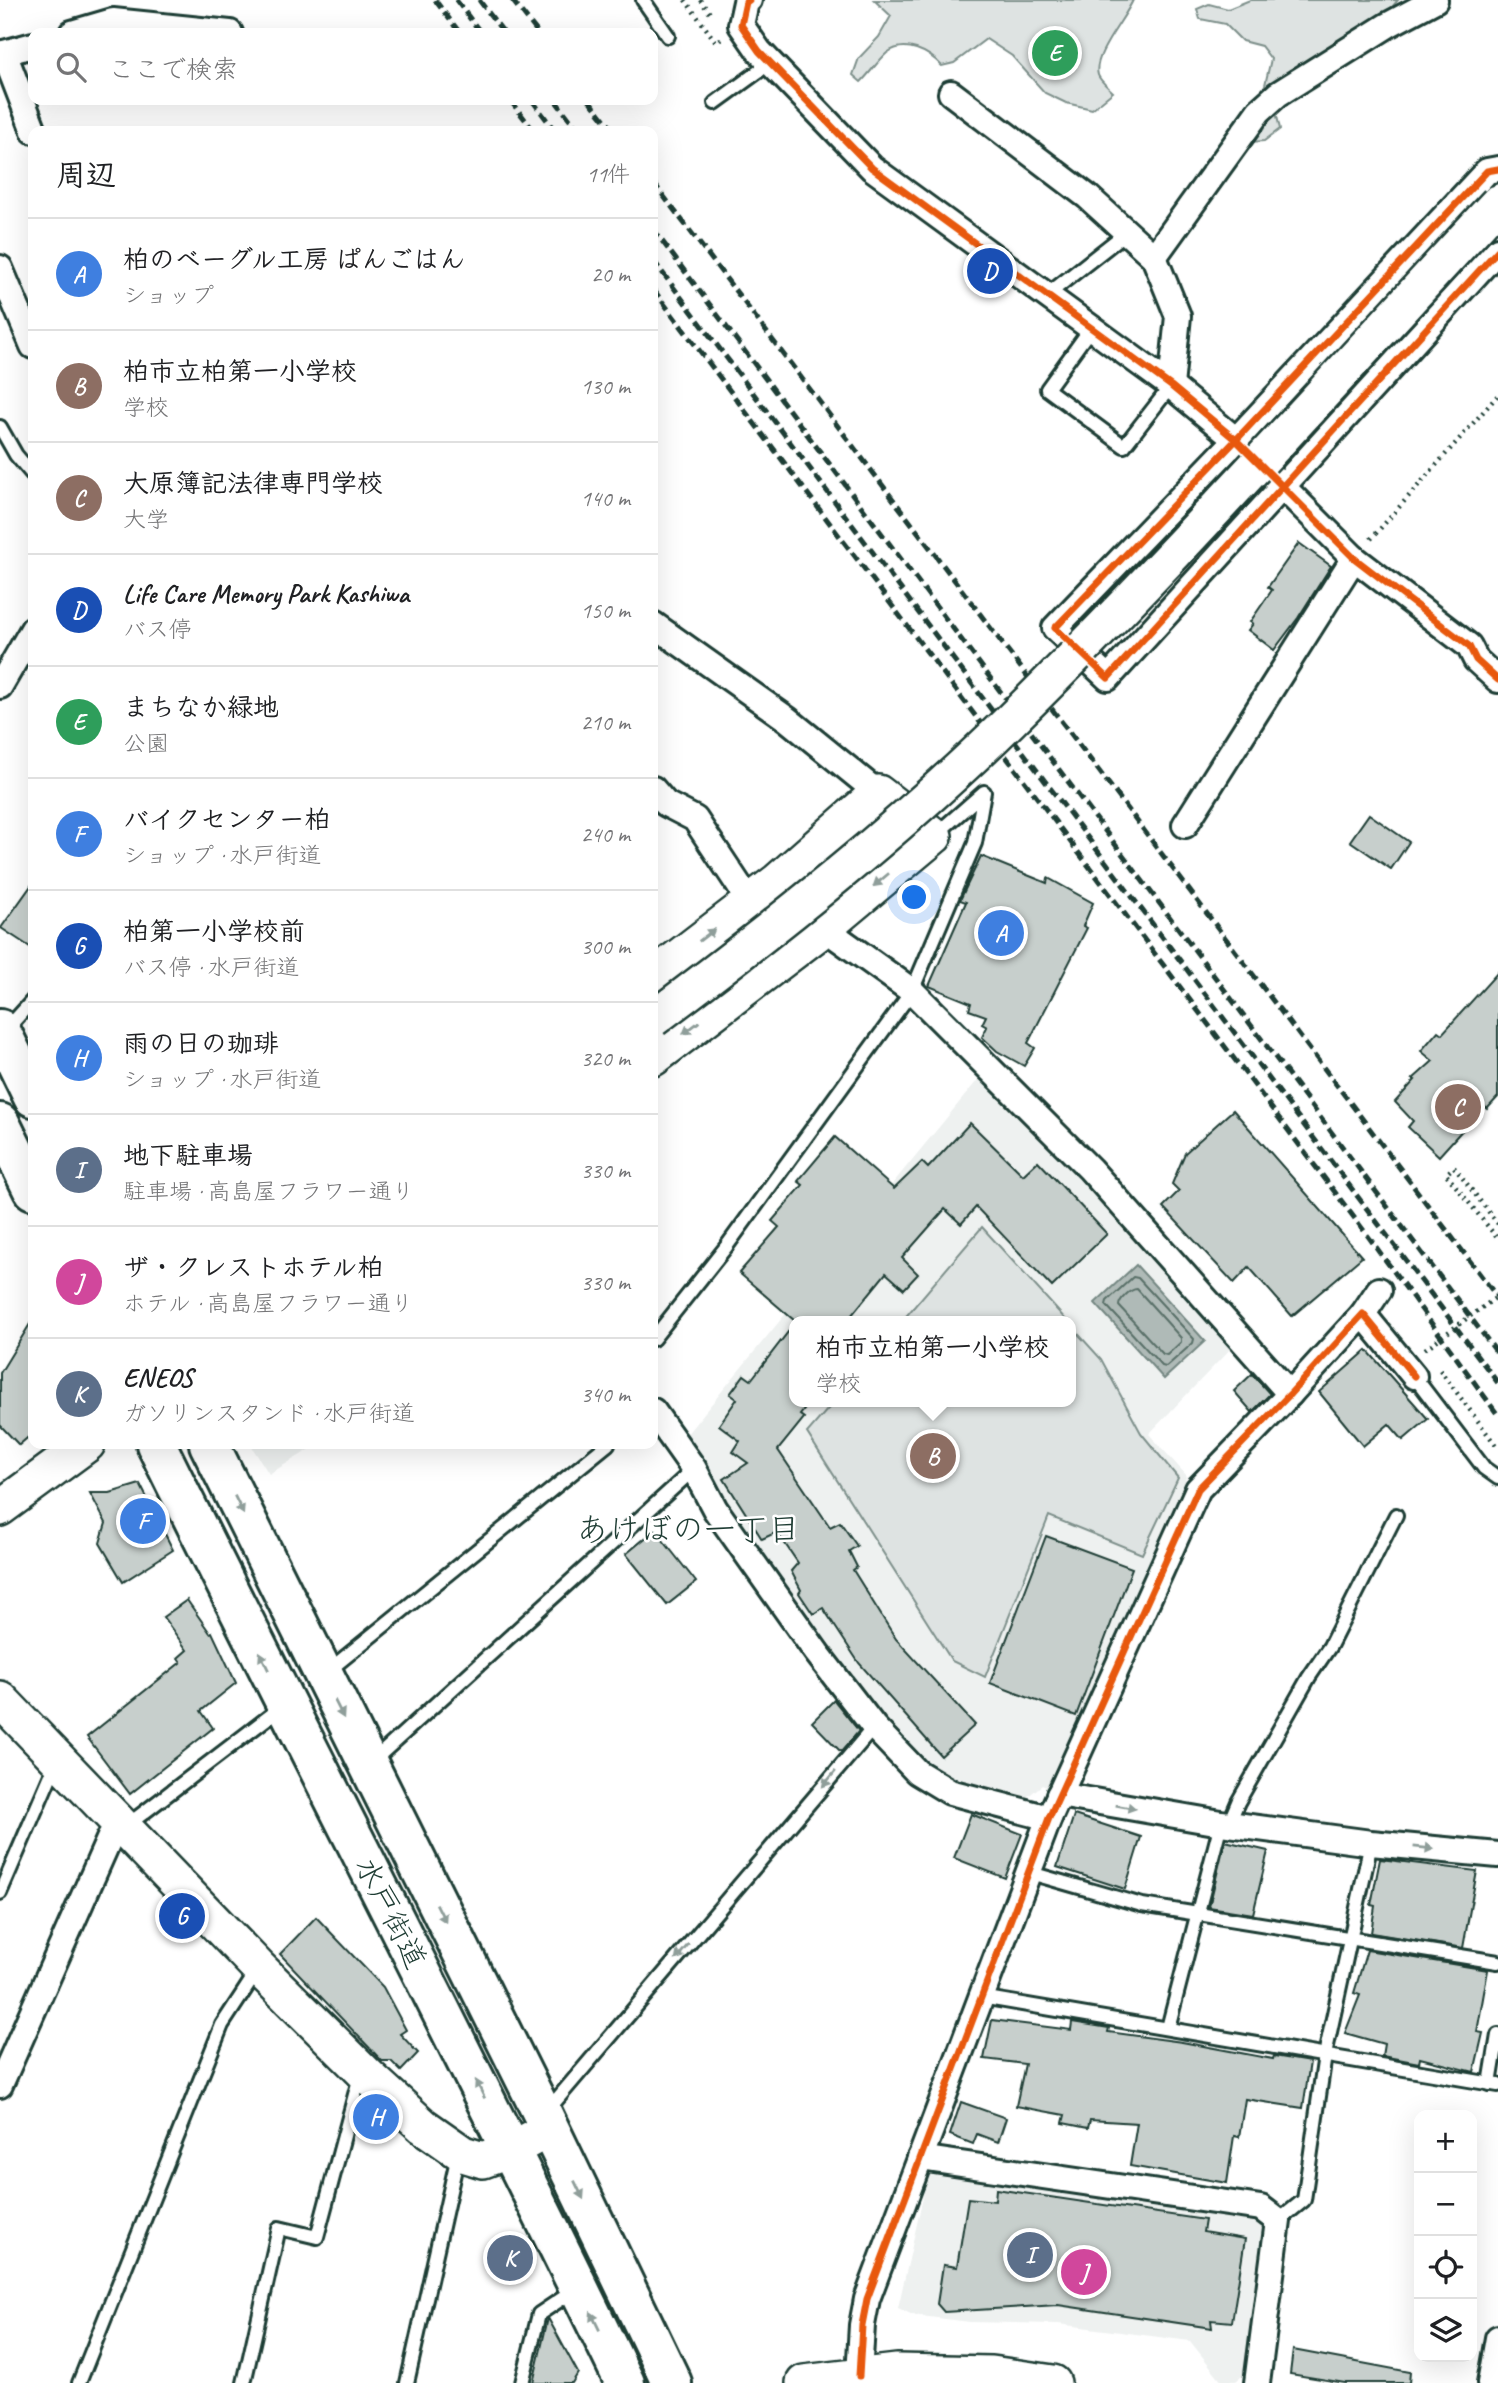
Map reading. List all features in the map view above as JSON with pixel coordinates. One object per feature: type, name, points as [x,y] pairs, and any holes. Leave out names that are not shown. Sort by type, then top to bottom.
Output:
[{"type":"highway","points":[[1,1032],[28,1087]]},
{"type":"highway","points":[[0,1123],[28,1181]]},
{"type":"highway","name":"水戸街道","points":[[158,1449],[625,2383]]},
{"type":"highway","name":"水戸街道","points":[[211,1449],[546,2122],[672,2383]]},
{"type":"street","points":[[749,0],[746,2],[741,25],[758,51],[873,168],[1171,386],[1236,440],[1354,558],[1469,646],[1476,660],[1498,680]]},
{"type":"street","points":[[1154,257],[1259,111],[1278,93],[1388,25],[1435,0]]},
{"type":"street","points":[[89,28],[113,21],[181,28]]},
{"type":"street","points":[[28,46],[2,54],[32,126]]},
{"type":"street","points":[[951,93],[1088,197],[1154,257],[1178,316],[1171,386]]},
{"type":"street","points":[[1498,169],[1487,171],[1236,440],[1055,628],[1108,678],[1498,250]]},
{"type":"street","points":[[658,1015],[779,924],[883,836],[1010,721],[1131,598],[1498,203]]},
{"type":"street","points":[[0,268],[28,334]]},
{"type":"street","points":[[1185,825],[1354,558]]},
{"type":"street","points":[[658,628],[787,719],[934,836],[824,928],[658,1054]]},
{"type":"street","points":[[0,686],[28,638]]},
{"type":"street","points":[[658,973],[778,881],[878,793]]},
{"type":"street","points":[[658,795],[666,804],[695,819],[750,902]]},
{"type":"street","points":[[778,881],[824,928],[912,991],[1090,1169],[1290,1394]]},
{"type":"street","points":[[859,2376],[862,2325],[867,2299],[1027,1872],[1059,1795],[1198,1489],[1363,1314],[1379,1290]]},
{"type":"street","points":[[1363,1314],[1414,1376]]},
{"type":"street","points":[[658,1418],[694,1469],[715,1508],[744,1551],[874,1727],[917,1772],[950,1792],[1049,1818]]},
{"type":"street","points":[[3,1500],[80,1449]]},
{"type":"street","points":[[0,1699],[259,1968],[401,2108],[463,2154],[482,2160],[510,2150],[546,2122]]},
{"type":"street","points":[[1059,1795],[1225,1823],[1371,1843],[1498,1855]]},
{"type":"street","points":[[0,2085],[110,1837],[124,1827]]},
{"type":"street","points":[[920,2158],[1261,2208],[1278,2221],[1257,2383]]},
{"type":"street","points":[[1490,2383],[1498,2338]]},
{"type":"street","points":[[804,2383],[897,2372],[1053,2383]]},
{"type":"lane","points":[[643,0],[668,36]]},
{"type":"lane","points":[[715,103],[770,63]]},
{"type":"lane","points":[[1047,295],[1127,232]]},
{"type":"lane","points":[[1091,328],[1047,389],[1124,446],[1171,386]]},
{"type":"lane","points":[[0,427],[16,455],[28,469]]},
{"type":"lane","points":[[658,1333],[726,1247],[912,991],[975,843],[984,792],[934,836]]},
{"type":"lane","points":[[1,1032],[28,1005]]},
{"type":"lane","points":[[1414,1376],[1484,1468],[1498,1478]]},
{"type":"lane","points":[[322,1676],[602,1449]]},
{"type":"lane","points":[[368,1766],[694,1469]]},
{"type":"lane","points":[[1168,2028],[1225,1823],[1330,1646],[1396,1515]]},
{"type":"lane","points":[[124,1827],[285,1704]]},
{"type":"lane","points":[[546,2122],[874,1727]]},
{"type":"lane","points":[[0,1893],[50,1777],[64,1763]]},
{"type":"lane","points":[[1278,2221],[1304,2200],[1325,2055],[1371,1843]]},
{"type":"lane","points":[[1027,1872],[1142,1905],[1498,1962]]},
{"type":"lane","points":[[79,2383],[222,2025],[259,1968]]},
{"type":"lane","points":[[981,1997],[1494,2084],[1498,2035]]},
{"type":"lane","points":[[244,2383],[279,2228],[317,2237],[357,2087],[368,2076]]},
{"type":"lane","points":[[407,2383],[456,2164],[463,2154]]},
{"type":"lane","points":[[522,2383],[539,2314],[579,2288]]},
{"type":"path","points":[[685,0],[716,41],[725,36]]},
{"type":"path","points":[[700,0],[712,16]]},
{"type":"path","points":[[1354,558],[1498,395]]},
{"type":"path","points":[[1498,1223],[1454,1167],[1446,1174],[1498,1239]]},
{"type":"path","points":[[1425,1349],[1498,1296]]},
{"type":"path","points":[[1433,1360],[1498,1448]]},
{"type":"shaded area","points":[[874,0],[1133,0],[1104,48],[1097,67],[1102,82],[1113,92],[1092,109],[1066,103],[1045,93],[1012,56],[986,39],[954,63],[942,66],[916,49],[894,49],[884,56],[861,82],[853,75],[859,58],[879,37],[891,16]]},
{"type":"shaded area","points":[[1250,0],[1398,0],[1378,24],[1340,45],[1276,112],[1280,129],[1264,141],[1250,142],[1255,104],[1265,85],[1271,59],[1261,46],[1242,41],[1225,24],[1200,19],[1197,9],[1209,4],[1228,9]]},
{"type":"shaded area","points":[[981,1076],[1235,1344],[1149,1434],[1187,1476],[1050,1789],[1042,1785],[1027,1797],[1000,1795],[960,1785],[924,1767],[820,1644],[719,1496],[686,1435]]},
{"type":"shaded area","points":[[982,1227],[1062,1316],[906,1316]]},
{"type":"shaded area","points":[[1076,1332],[1101,1359],[1141,1433],[1178,1478],[1142,1554],[1049,1516],[985,1677],[952,1661],[807,1433],[830,1407],[1076,1407]]},
{"type":"shaded area","points":[[253,1449],[311,1449],[269,1474]]},
{"type":"shaded area","points":[[928,2175],[1245,2215],[1261,2221],[1268,2237],[1247,2372],[1236,2381],[1222,2381],[1190,2341],[1058,2324],[969,2322],[913,2315],[898,2308]]},
{"type":"water","points":[[1136,1265],[1205,1341],[1164,1379],[1095,1303]]},
{"type":"building","points":[[1299,543],[1331,566],[1274,650],[1248,630],[1253,624],[1250,622],[1272,590],[1268,587]]},
{"type":"building","points":[[1369,814],[1409,842],[1391,869],[1350,841]]},
{"type":"building","points":[[981,856],[1047,883],[1048,878],[1093,903],[1083,926],[1087,928],[1028,1043],[1035,1048],[1024,1066],[997,1051],[982,1037],[987,1027],[982,1024],[986,1016],[969,1010],[971,1003],[929,986],[966,902],[960,900]]},
{"type":"building","points":[[28,890],[28,946],[1,928]]},
{"type":"building","points":[[1498,972],[1498,1097],[1487,1109],[1484,1106],[1439,1156],[1408,1127],[1413,1121],[1395,1102],[1415,1080],[1413,1079],[1433,1061],[1421,1051],[1438,1031],[1442,1034]]},
{"type":"building","points":[[1233,1110],[1362,1257],[1292,1316],[1249,1267],[1234,1283],[1163,1207],[1179,1191],[1172,1184],[1185,1153]]},
{"type":"building","points":[[970,1123],[1023,1175],[1038,1161],[1107,1234],[1052,1287],[976,1207],[961,1224],[945,1209],[902,1258],[918,1274],[904,1289],[886,1273],[851,1316],[789,1316],[739,1273],[779,1227],[772,1221],[803,1185],[798,1181],[835,1137],[894,1189],[922,1162],[928,1168]]},
{"type":"building","points":[[28,1327],[28,1437],[19,1445],[0,1425],[0,1373]]},
{"type":"building","points":[[789,1331],[789,1407],[801,1407],[804,1410],[800,1415],[804,1418],[778,1450],[830,1527],[840,1522],[857,1546],[849,1551],[857,1567],[853,1570],[896,1639],[975,1725],[941,1756],[859,1663],[823,1608],[813,1614],[799,1593],[801,1590],[791,1571],[798,1563],[777,1532],[762,1539],[724,1479],[748,1463],[733,1452],[740,1441],[719,1425],[737,1399],[730,1394],[744,1375],[751,1380]]},
{"type":"building","points":[[1367,1350],[1428,1419],[1403,1440],[1389,1424],[1363,1446],[1319,1392]]},
{"type":"building","points":[[1252,1374],[1270,1394],[1252,1412],[1234,1391]]},
{"type":"building","points":[[140,1484],[173,1550],[123,1582],[100,1543],[106,1523],[90,1493],[110,1493]]},
{"type":"building","points":[[655,1530],[696,1582],[667,1605],[626,1554]]},
{"type":"building","points":[[1046,1536],[1132,1568],[1076,1716],[990,1683]]},
{"type":"building","points":[[187,1600],[210,1633],[212,1632],[236,1683],[201,1711],[213,1728],[130,1794],[87,1737],[181,1662],[178,1658],[187,1650],[163,1617]]},
{"type":"building","points":[[834,1700],[859,1731],[841,1752],[812,1722]]},
{"type":"building","points":[[971,1814],[1022,1834],[1005,1878],[954,1858]]},
{"type":"building","points":[[1074,1815],[1141,1837],[1125,1889],[1057,1867]]},
{"type":"building","points":[[1225,1841],[1268,1851],[1253,1914],[1209,1907]]},
{"type":"building","points":[[1380,1859],[1477,1871],[1463,1948],[1371,1933],[1375,1906],[1371,1905]]},
{"type":"building","points":[[316,1917],[383,1987],[406,2030],[400,2034],[418,2053],[401,2071],[391,2061],[382,2061],[280,1954]]},
{"type":"building","points":[[1367,1950],[1488,1970],[1477,2032],[1483,2033],[1474,2072],[1420,2058],[1419,2063],[1382,2056],[1384,2044],[1345,2033],[1360,1995],[1354,1993]]},
{"type":"building","points":[[992,2020],[1071,2030],[1072,2022],[1109,2028],[1108,2032],[1273,2059],[1274,2056],[1310,2062],[1303,2108],[1245,2099],[1239,2137],[1234,2136],[1227,2183],[1130,2166],[1137,2123],[1090,2120],[1088,2128],[1063,2123],[1065,2115],[1016,2106],[1025,2064],[984,2059]]},
{"type":"building","points":[[961,2102],[1006,2118],[998,2142],[977,2134],[973,2144],[950,2135]]},
{"type":"building","points":[[996,2189],[1205,2220],[1203,2232],[1245,2239],[1232,2322],[1211,2320],[1212,2328],[1058,2305],[944,2312],[937,2304],[943,2265],[957,2267],[968,2198],[995,2201]]},
{"type":"building","points":[[548,2318],[578,2373],[572,2383],[533,2383]]},
{"type":"building","points":[[1293,2350],[1410,2372],[1409,2383],[1345,2383],[1290,2374]]},
{"type":"railway","points":[[435,0],[456,28]]},
{"type":"railway","points":[[456,0],[477,28]]},
{"type":"railway","points":[[479,0],[500,28]]},
{"type":"railway","points":[[512,0],[534,28]]},
{"type":"railway","points":[[514,105],[530,126]]},
{"type":"railway","points":[[536,105],[551,126]]},
{"type":"railway","points":[[559,105],[575,126]]},
{"type":"railway","points":[[593,105],[610,126]]},
{"type":"railway","points":[[658,189],[1498,1298]]},
{"type":"railway","points":[[658,236],[1498,1354]]},
{"type":"railway","points":[[658,267],[1498,1383]]},
{"type":"railway","points":[[658,296],[1368,1236],[1498,1415]]},
{"type":"cycle path","points":[[749,0],[746,2],[741,25],[759,51],[872,168],[1171,386],[1236,440],[1354,558],[1469,646],[1476,660],[1498,680]]},
{"type":"cycle path","points":[[1498,169],[1487,171],[1236,440],[1055,628],[1108,678],[1498,250]]},
{"type":"cycle path","points":[[859,2376],[862,2325],[867,2299],[1049,1818],[1198,1489],[1363,1314],[1414,1376]]},
{"type":"place","name":"まちなか緑地","points":[[1055,53]]},
{"type":"place","name":"Life Care Memory Park Kashiwa","points":[[990,271]]},
{"type":"place","name":"柏のベーグル工房 ぱんごはん","points":[[1001,933]]},
{"type":"place","name":"大原簿記法律専門学校","points":[[1458,1107]]},
{"type":"place","name":"柏市立柏第一小学校","points":[[933,1456]]},
{"type":"place","name":"バイクセンター柏","points":[[143,1521]]},
{"type":"place","name":"柏第一小学校前","points":[[182,1916]]},
{"type":"place","name":"雨の日の珈琲","points":[[376,2117]]},
{"type":"place","name":"地下駐車場","points":[[1030,2255]]},
{"type":"place","name":"ENEOS","points":[[510,2258]]},
{"type":"place","name":"ザ・クレストホテル柏","points":[[1084,2272]]},
{"type":"district","name":"あけぼの一丁目","points":[[688,1529]]}]
